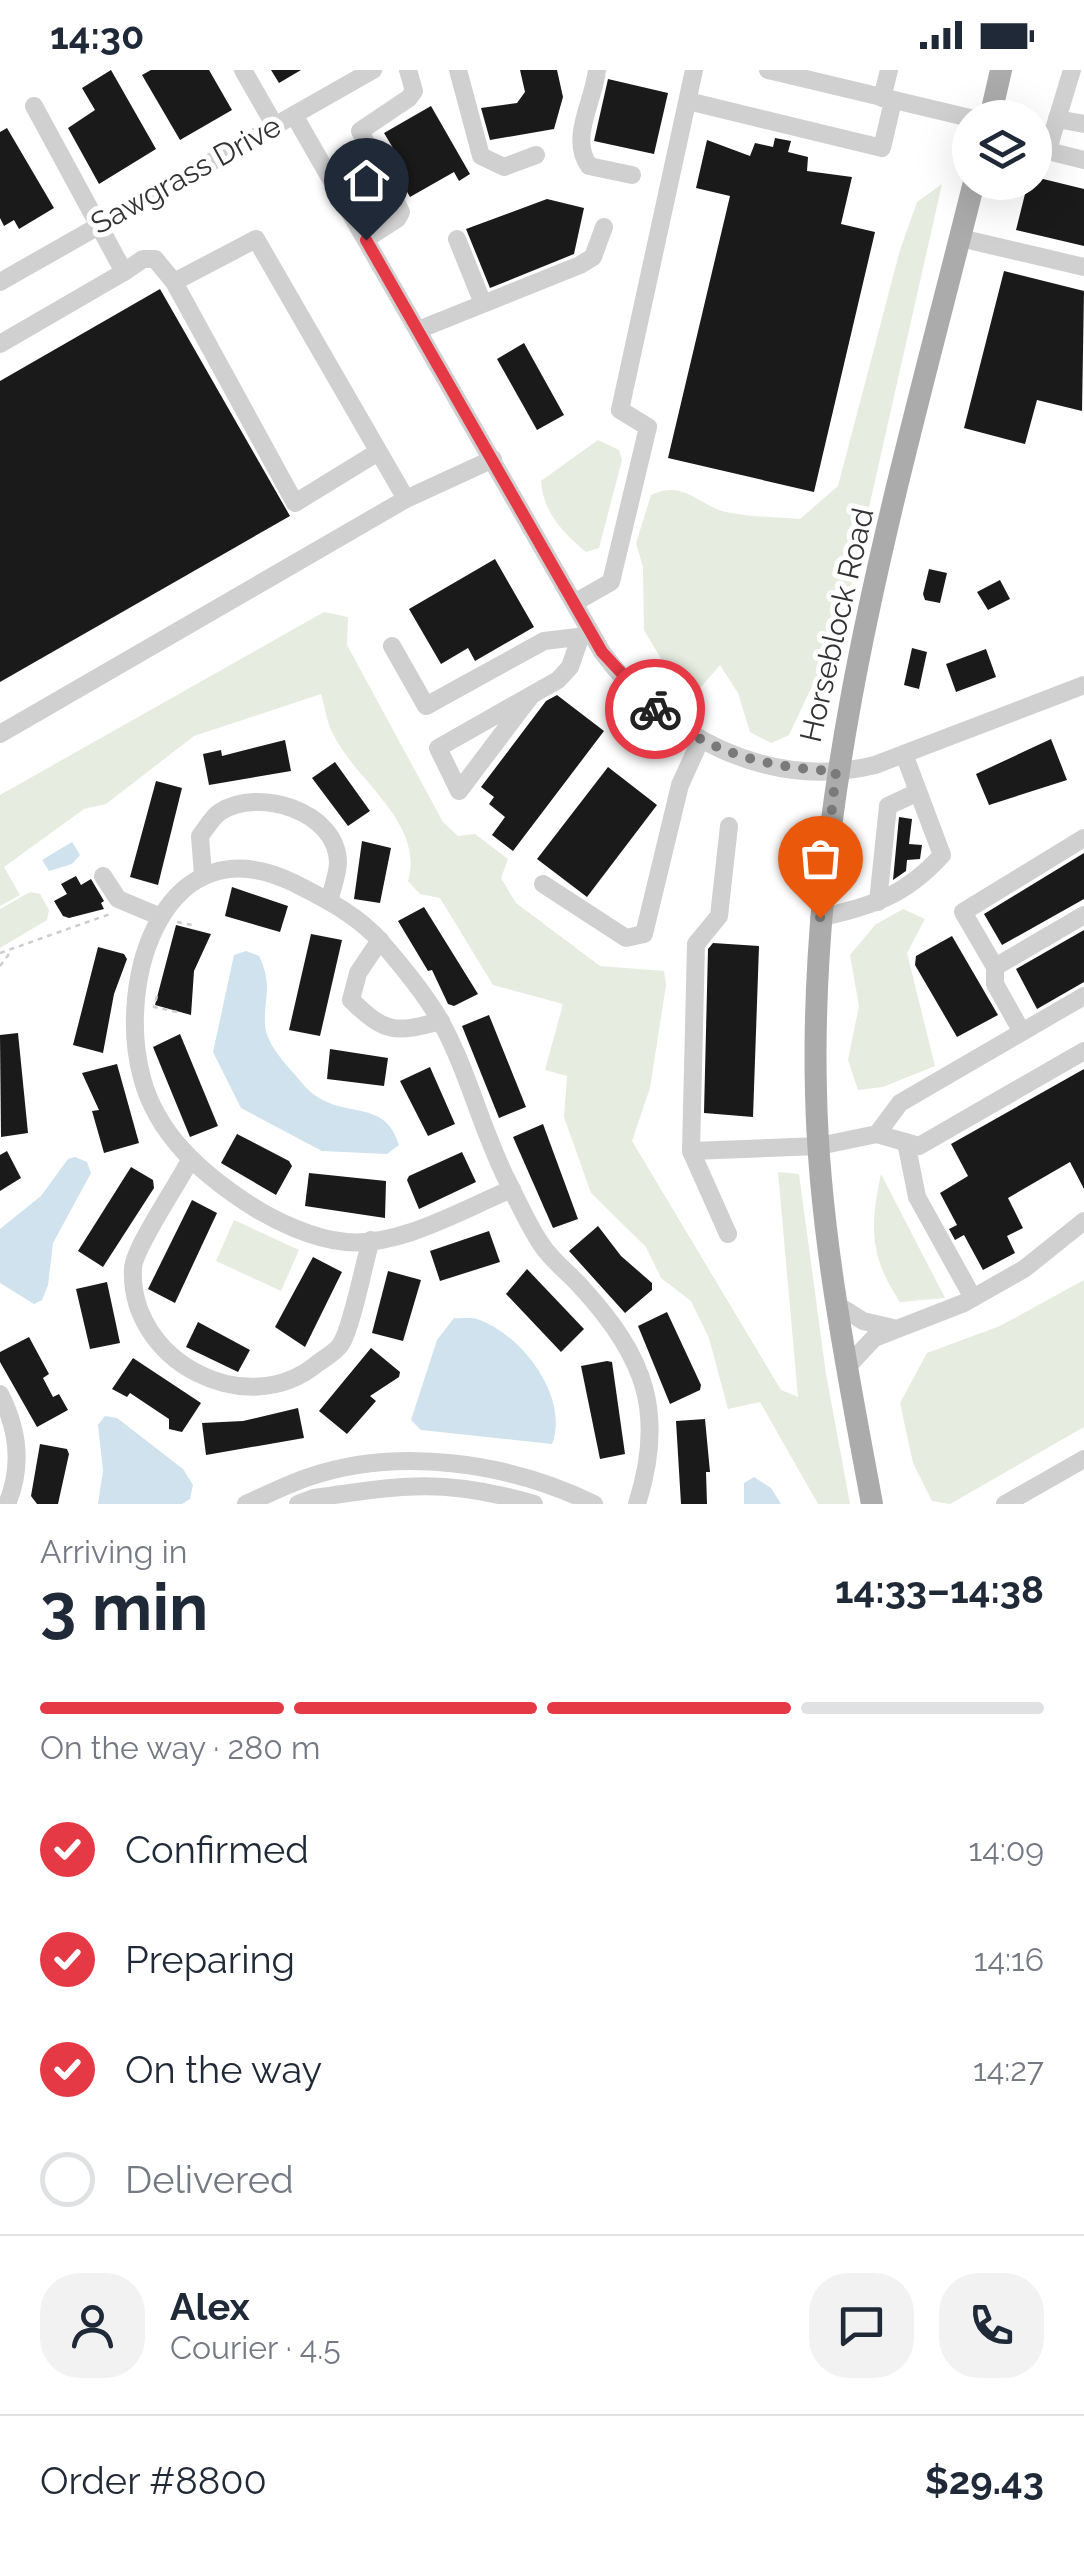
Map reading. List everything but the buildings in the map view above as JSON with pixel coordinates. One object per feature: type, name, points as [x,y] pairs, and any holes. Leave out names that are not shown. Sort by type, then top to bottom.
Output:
[{"type":"main road","points":[[994,100],[1001,70]]},
{"type":"main road","name":"Horseblock Road","points":[[872,1504],[836,1304],[818,1146],[815,1046],[820,918],[836,771],[854,672],[970,200]]},
{"type":"street","points":[[242,70],[274,126]]},
{"type":"street","name":"Sawgrass Drive","points":[[2,276],[373,70]]},
{"type":"street","points":[[366,240],[401,212],[360,131],[409,98],[414,91],[408,70]]},
{"type":"street","points":[[458,70],[481,156],[504,167],[536,155]]},
{"type":"street","points":[[597,70],[580,144],[583,158],[589,166],[632,176]]},
{"type":"street","points":[[574,604],[611,582],[648,427],[620,410],[694,70]]},
{"type":"street","points":[[688,100],[882,148],[889,70]]},
{"type":"street","points":[[1052,119],[1072,70]]},
{"type":"street","points":[[774,71],[952,114]]},
{"type":"street","points":[[34,106],[124,272]]},
{"type":"street","points":[[294,115],[574,604],[585,637],[645,701],[700,742],[762,763],[836,771],[868,767],[1084,685]]},
{"type":"street","points":[[1052,128],[1084,124]]},
{"type":"street","points":[[1052,152],[1084,160]]},
{"type":"street","points":[[418,330],[482,301],[580,265],[593,256],[604,226]]},
{"type":"street","points":[[174,282],[256,238],[406,500]]},
{"type":"street","points":[[960,238],[1084,266]]},
{"type":"street","points":[[458,239],[482,301]]},
{"type":"street","points":[[0,344],[142,259],[155,259],[174,282],[296,503],[378,452]]},
{"type":"street","points":[[0,734],[406,500],[493,459]]},
{"type":"street","points":[[392,646],[426,706],[544,641],[585,637]]},
{"type":"street","points":[[530,696],[459,792],[438,748],[565,674],[585,637]]},
{"type":"street","points":[[543,884],[626,938],[644,934],[683,774],[700,742]]},
{"type":"street","points":[[820,918],[878,902],[916,883],[942,855],[904,754]]},
{"type":"street","points":[[878,902],[888,806],[918,792]]},
{"type":"street","points":[[203,875],[200,836],[218,812],[252,801],[283,804],[322,826],[338,861],[329,901]]},
{"type":"street","points":[[728,1234],[691,1150],[696,944],[719,916],[729,826]]},
{"type":"street","points":[[1022,1032],[995,984],[995,968],[962,912],[1084,838]]},
{"type":"street","points":[[512,1189],[386,1239],[346,1242],[262,1212],[190,1160],[164,1127],[142,1077],[138,991],[144,956],[192,879],[227,867],[279,876],[329,901],[380,940],[440,1022],[512,1189],[542,1246],[628,1346],[648,1390],[650,1443],[637,1504]]},
{"type":"street","points":[[102,876],[118,899],[167,924]]},
{"type":"street","points":[[995,968],[1084,915]]},
{"type":"street","points":[[380,940],[358,973],[351,1000],[373,1022],[399,1032],[440,1022]]},
{"type":"street","points":[[877,1134],[900,1103],[1084,996]]},
{"type":"street","points":[[691,1150],[818,1146],[877,1134],[919,1146],[1084,1051]]},
{"type":"street","points":[[906,1142],[917,1197],[972,1298]]},
{"type":"street","points":[[190,1160],[132,1266],[138,1309],[155,1338],[177,1364],[208,1380],[246,1388],[276,1388],[308,1372],[342,1344],[371,1240]]},
{"type":"street","points":[[846,1367],[874,1338],[972,1298],[1024,1269],[1084,1221]]},
{"type":"street","points":[[836,1304],[864,1321],[893,1328]]},
{"type":"street","points":[[0,1394],[16,1427],[12,1492],[7,1504]]},
{"type":"street","points":[[1005,1504],[1084,1459]]},
{"type":"street","points":[[246,1504],[311,1476],[366,1466],[452,1462],[551,1484],[594,1504]]},
{"type":"street","points":[[298,1504],[314,1498],[432,1483],[488,1490],[534,1504]]},
{"type":"path","points":[[0,953],[130,904]]},
{"type":"path","points":[[167,924],[196,926]]},
{"type":"path","points":[[0,966],[13,949]]},
{"type":"path","points":[[157,996],[154,1007],[176,1012]]},
{"type":"shaded area","points":[[942,184],[844,618],[789,735],[771,743],[750,732],[738,693],[720,665],[700,688],[673,679],[644,630],[643,567],[636,543],[651,495],[663,491],[682,492],[726,512],[800,519],[838,486],[900,250],[917,202]]},
{"type":"shaded area","points":[[598,440],[619,450],[622,460],[599,548],[586,552],[556,521],[541,481]]},
{"type":"shaded area","points":[[324,612],[348,617],[347,645],[443,822],[458,836],[475,834],[508,859],[501,878],[516,903],[600,966],[664,971],[666,985],[650,1088],[632,1141],[781,1390],[798,1397],[778,1172],[799,1174],[826,1374],[850,1504],[818,1504],[760,1402],[728,1409],[709,1338],[691,1301],[661,1278],[646,1247],[591,1193],[564,1117],[567,1076],[545,1070],[563,1004],[493,985],[440,898],[420,894],[408,881],[411,860],[406,840],[385,802],[342,750],[330,727],[321,694],[194,736],[106,804],[84,809],[4,867],[20,895],[0,906],[0,795]]},
{"type":"shaded area","points":[[30,892],[40,894],[49,910],[47,920],[0,948],[0,909]]},
{"type":"shaded area","points":[[903,909],[925,919],[907,953],[935,1066],[883,1087],[858,1090],[848,1060],[859,1006],[850,955],[875,925]]},
{"type":"shaded area","points":[[881,1174],[945,1298],[900,1302],[882,1270],[874,1225]]},
{"type":"shaded area","points":[[234,1220],[299,1250],[281,1291],[216,1261]]},
{"type":"shaded area","points":[[1084,1280],[1084,1427],[950,1504],[932,1501],[913,1463],[900,1403],[927,1353],[1000,1326]]},
{"type":"water","points":[[72,842],[80,855],[72,864],[49,871],[42,860]]},
{"type":"water","points":[[246,951],[259,956],[263,966],[267,983],[266,1032],[279,1056],[315,1096],[382,1119],[399,1145],[387,1154],[322,1151],[241,1108],[213,1052],[234,955]]},
{"type":"water","points":[[75,1157],[87,1162],[91,1173],[53,1243],[48,1285],[42,1300],[34,1304],[0,1283],[0,1229],[41,1196],[68,1159]]},
{"type":"water","points":[[454,1318],[477,1319],[494,1327],[525,1353],[548,1388],[554,1407],[556,1426],[552,1444],[421,1430],[411,1420],[437,1340]]},
{"type":"water","points":[[105,1416],[117,1418],[183,1469],[193,1485],[190,1499],[182,1504],[98,1504],[103,1471],[98,1425]]},
{"type":"water","points":[[754,1477],[771,1488],[781,1504],[744,1504],[744,1483]]},
{"type":"way so far","points":[[655,709],[700,742],[721,751],[785,767],[836,771],[820,918]]},
{"type":"route","points":[[366,240],[602,652],[655,709]]}]
